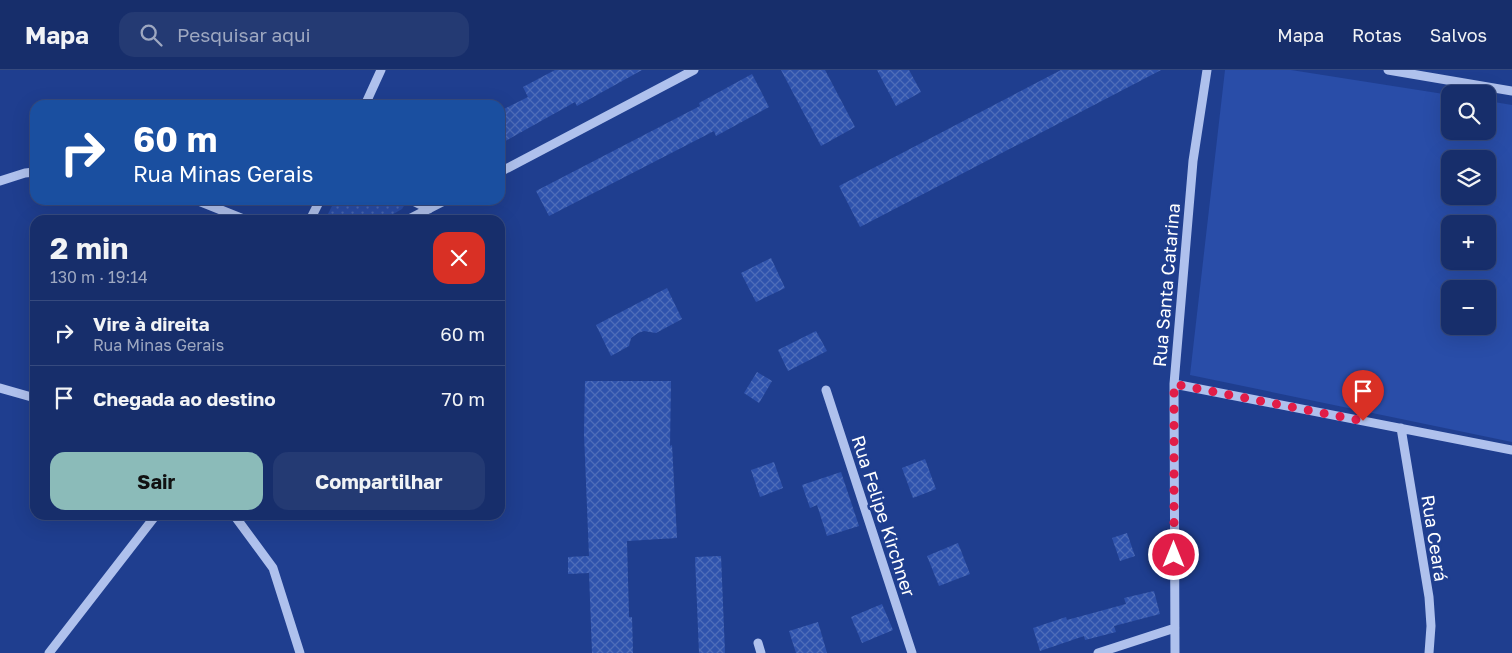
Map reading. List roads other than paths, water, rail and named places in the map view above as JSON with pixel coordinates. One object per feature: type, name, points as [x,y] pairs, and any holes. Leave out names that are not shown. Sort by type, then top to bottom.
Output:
[{"type":"street","points":[[367,100],[381,70]]},
{"type":"street","points":[[505,169],[694,70]]},
{"type":"street","name":"Rua Santa Catarina","points":[[1175,653],[1174,384],[1193,161],[1207,70]]},
{"type":"street","points":[[1388,70],[1512,90]]},
{"type":"street","points":[[0,181],[30,172]]},
{"type":"street","points":[[208,205],[234,215]]},
{"type":"street","points":[[421,205],[429,209]]},
{"type":"street","points":[[418,215],[437,205]]},
{"type":"street","points":[[1174,384],[1512,450]]},
{"type":"street","points":[[0,388],[30,397]]},
{"type":"street","name":"Rua Felipe Kirchner","points":[[826,390],[912,653]]},
{"type":"street","name":"Rua Ceará","points":[[1401,428],[1429,597],[1431,626],[1429,653]]},
{"type":"street","points":[[50,653],[152,520]]},
{"type":"street","points":[[238,520],[273,568],[300,653]]},
{"type":"street","points":[[1098,653],[1175,628]]},
{"type":"street","points":[[758,642],[761,653]]}]
